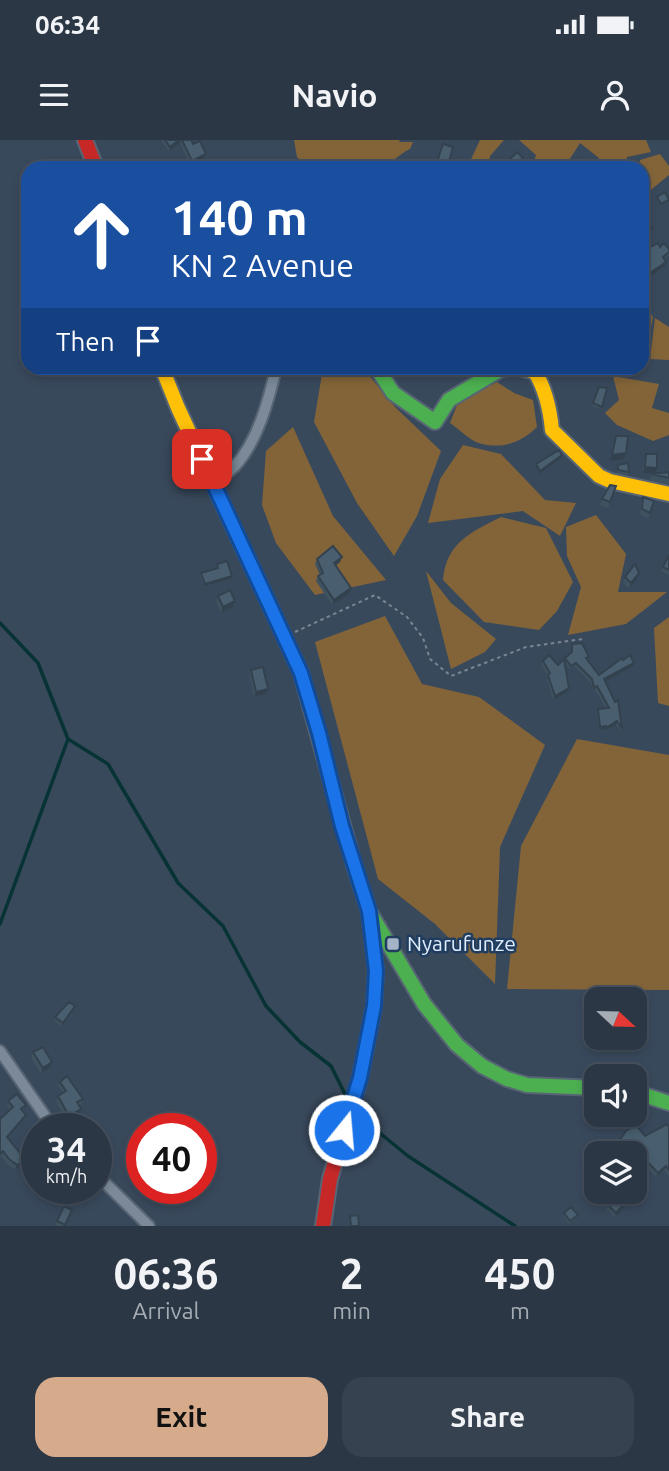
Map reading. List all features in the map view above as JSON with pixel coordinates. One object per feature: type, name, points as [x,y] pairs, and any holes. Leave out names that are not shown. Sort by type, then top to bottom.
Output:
[{"type":"main road","points":[[86,140],[94,161]]},
{"type":"main road","points":[[165,375],[301,673],[342,826],[369,911],[376,971],[374,1006],[360,1078],[330,1179],[323,1226]]},
{"type":"main road","points":[[381,375],[393,393],[435,422],[449,400],[490,375]]},
{"type":"main road","points":[[537,375],[550,409],[552,430],[598,476],[669,494]]},
{"type":"main road","points":[[369,911],[424,1004],[457,1045],[482,1066],[507,1079],[527,1085],[584,1087]]},
{"type":"main road","points":[[647,1096],[667,1104]]},
{"type":"street","points":[[214,484],[236,465],[246,450],[257,428],[274,375]]},
{"type":"street","points":[[0,1051],[43,1113]]},
{"type":"street","points":[[112,1190],[149,1226]]},
{"type":"path","points":[[285,637],[375,595],[407,617],[423,639],[430,659],[450,676],[526,647],[583,639]]},
{"type":"shaded area","points":[[294,140],[413,142],[410,149],[392,161],[301,161],[297,157]]},
{"type":"shaded area","points":[[480,140],[504,140],[490,156],[490,161],[470,161]]},
{"type":"shaded area","points":[[519,140],[646,140],[651,152],[627,157],[626,161],[597,161],[599,158],[580,143],[568,161],[534,161],[536,155]]},
{"type":"shaded area","points":[[660,154],[669,166],[669,175],[649,191],[649,161],[640,160]]},
{"type":"shaded area","points":[[649,311],[653,317],[649,333]]},
{"type":"shaded area","points":[[655,318],[669,327],[669,360],[650,359]]},
{"type":"shaded area","points":[[322,375],[369,375],[395,407],[441,451],[417,516],[394,556],[357,503],[314,422]]},
{"type":"shaded area","points":[[613,376],[659,384],[652,408],[669,413],[669,435],[653,441],[617,425],[605,413],[619,400]]},
{"type":"shaded area","points":[[497,382],[514,393],[533,400],[537,427],[525,437],[498,446],[478,443],[450,423],[459,400]]},
{"type":"shaded area","points":[[293,427],[333,516],[386,580],[315,595],[276,543],[262,505],[266,451]]},
{"type":"shaded area","points":[[463,445],[501,454],[545,500],[576,503],[560,536],[523,511],[428,523],[440,479]]},
{"type":"shaded area","points":[[596,515],[626,554],[618,592],[667,592],[626,624],[568,635],[581,587],[567,556],[566,527]]},
{"type":"shaded area","points":[[501,517],[546,528],[573,582],[557,611],[539,630],[484,622],[443,580],[449,557],[462,540]]},
{"type":"shaded area","points":[[426,571],[451,603],[496,639],[485,652],[451,669]]},
{"type":"shaded area","points":[[385,616],[422,684],[479,697],[545,745],[500,847],[495,984],[435,924],[378,879],[315,642]]},
{"type":"shaded area","points":[[669,617],[669,706],[658,703],[654,628]]},
{"type":"shaded area","points":[[577,739],[669,755],[669,990],[648,990],[648,987],[507,989],[521,846]]},
{"type":"building","points":[[165,140],[179,140],[170,147]]},
{"type":"building","points":[[182,140],[191,140],[193,144],[200,141],[206,154],[192,161]]},
{"type":"building","points":[[443,144],[453,147],[449,161],[437,161]]},
{"type":"building","points":[[517,152],[523,158],[520,161],[509,160]]},
{"type":"building","points":[[665,192],[669,200],[661,204],[657,197]]},
{"type":"building","points":[[658,243],[660,247],[664,243],[669,249],[663,257],[666,262],[650,273],[649,272],[649,248]]},
{"type":"building","points":[[599,387],[607,388],[602,407],[593,403]]},
{"type":"building","points":[[616,436],[628,436],[626,453],[612,455]]},
{"type":"building","points":[[559,450],[562,455],[540,471],[536,464]]},
{"type":"building","points":[[646,454],[657,454],[657,468],[645,467]]},
{"type":"building","points":[[628,463],[629,472],[618,470],[618,465]]},
{"type":"building","points":[[669,472],[669,478],[652,474]]},
{"type":"building","points":[[610,485],[616,486],[610,502],[602,499]]},
{"type":"building","points":[[643,497],[654,501],[650,513],[642,509]]},
{"type":"building","points":[[333,546],[342,557],[334,563],[351,588],[334,600],[318,576],[323,573],[317,559]]},
{"type":"building","points":[[669,555],[669,570],[663,567]]},
{"type":"building","points":[[227,561],[232,576],[205,584],[201,573],[218,568],[217,564]]},
{"type":"building","points":[[635,564],[639,573],[631,583],[625,577]]},
{"type":"building","points":[[230,590],[235,601],[223,607],[218,596]]},
{"type":"building","points":[[582,643],[589,657],[586,658],[599,675],[630,655],[634,663],[604,679],[615,702],[618,700],[622,729],[617,721],[606,728],[600,727],[598,709],[609,708],[597,686],[594,688],[592,679],[576,663],[571,666],[565,658],[572,652],[572,644]]},
{"type":"building","points":[[549,655],[558,665],[564,659],[569,688],[555,696],[548,675],[550,673],[543,661]]},
{"type":"building","points":[[263,667],[268,689],[256,692],[251,670]]},
{"type":"building","points":[[69,1002],[75,1006],[63,1023],[55,1017]]},
{"type":"building","points":[[43,1047],[52,1062],[43,1068],[33,1052]]},
{"type":"building","points":[[67,1076],[83,1099],[77,1102],[81,1109],[67,1113],[58,1096],[66,1091],[60,1082]]},
{"type":"building","points":[[17,1094],[26,1105],[21,1109],[24,1113],[21,1113],[21,1121],[7,1137],[21,1152],[21,1162],[17,1165],[3,1151],[0,1154],[0,1119],[13,1107],[8,1101]]},
{"type":"building","points":[[667,1124],[669,1170],[666,1166],[658,1173],[647,1161],[647,1141],[619,1141],[633,1127],[638,1127],[645,1136]]},
{"type":"building","points":[[609,1204],[624,1204],[616,1213]]},
{"type":"building","points":[[64,1206],[72,1210],[65,1225],[57,1221]]},
{"type":"building","points":[[571,1207],[578,1215],[570,1221],[564,1213]]},
{"type":"building","points":[[358,1215],[359,1226],[351,1226],[350,1216]]},
{"type":"waterway","points":[[0,623],[38,663],[68,739],[0,924]]},
{"type":"waterway","points":[[68,739],[108,764],[178,883],[223,926],[266,1006],[300,1042],[331,1066],[349,1102]]},
{"type":"waterway","points":[[354,1112],[408,1156],[515,1226]]},
{"type":"traffic: fast","points":[[381,375],[393,393],[435,422],[449,400],[491,375]]},
{"type":"traffic: fast","points":[[354,865],[369,911],[424,1004],[457,1045],[482,1066],[507,1079],[527,1085],[584,1087]]},
{"type":"traffic: fast","points":[[647,1096],[669,1103]]},
{"type":"traffic: slow","points":[[165,375],[301,673],[354,865]]},
{"type":"traffic: slow","points":[[537,375],[547,400],[552,430],[599,476],[610,481],[669,494]]},
{"type":"traffic: jam","points":[[85,140],[93,161]]},
{"type":"traffic: jam","points":[[323,1226],[330,1179],[360,1078],[374,1006],[376,971],[370,919]]},
{"type":"place","name":"Nyarufunze","points":[[393,944]]},
{"type":"route","points":[[202,459],[301,673],[342,826],[369,911],[376,971],[374,1006],[360,1078],[344,1130]]}]
